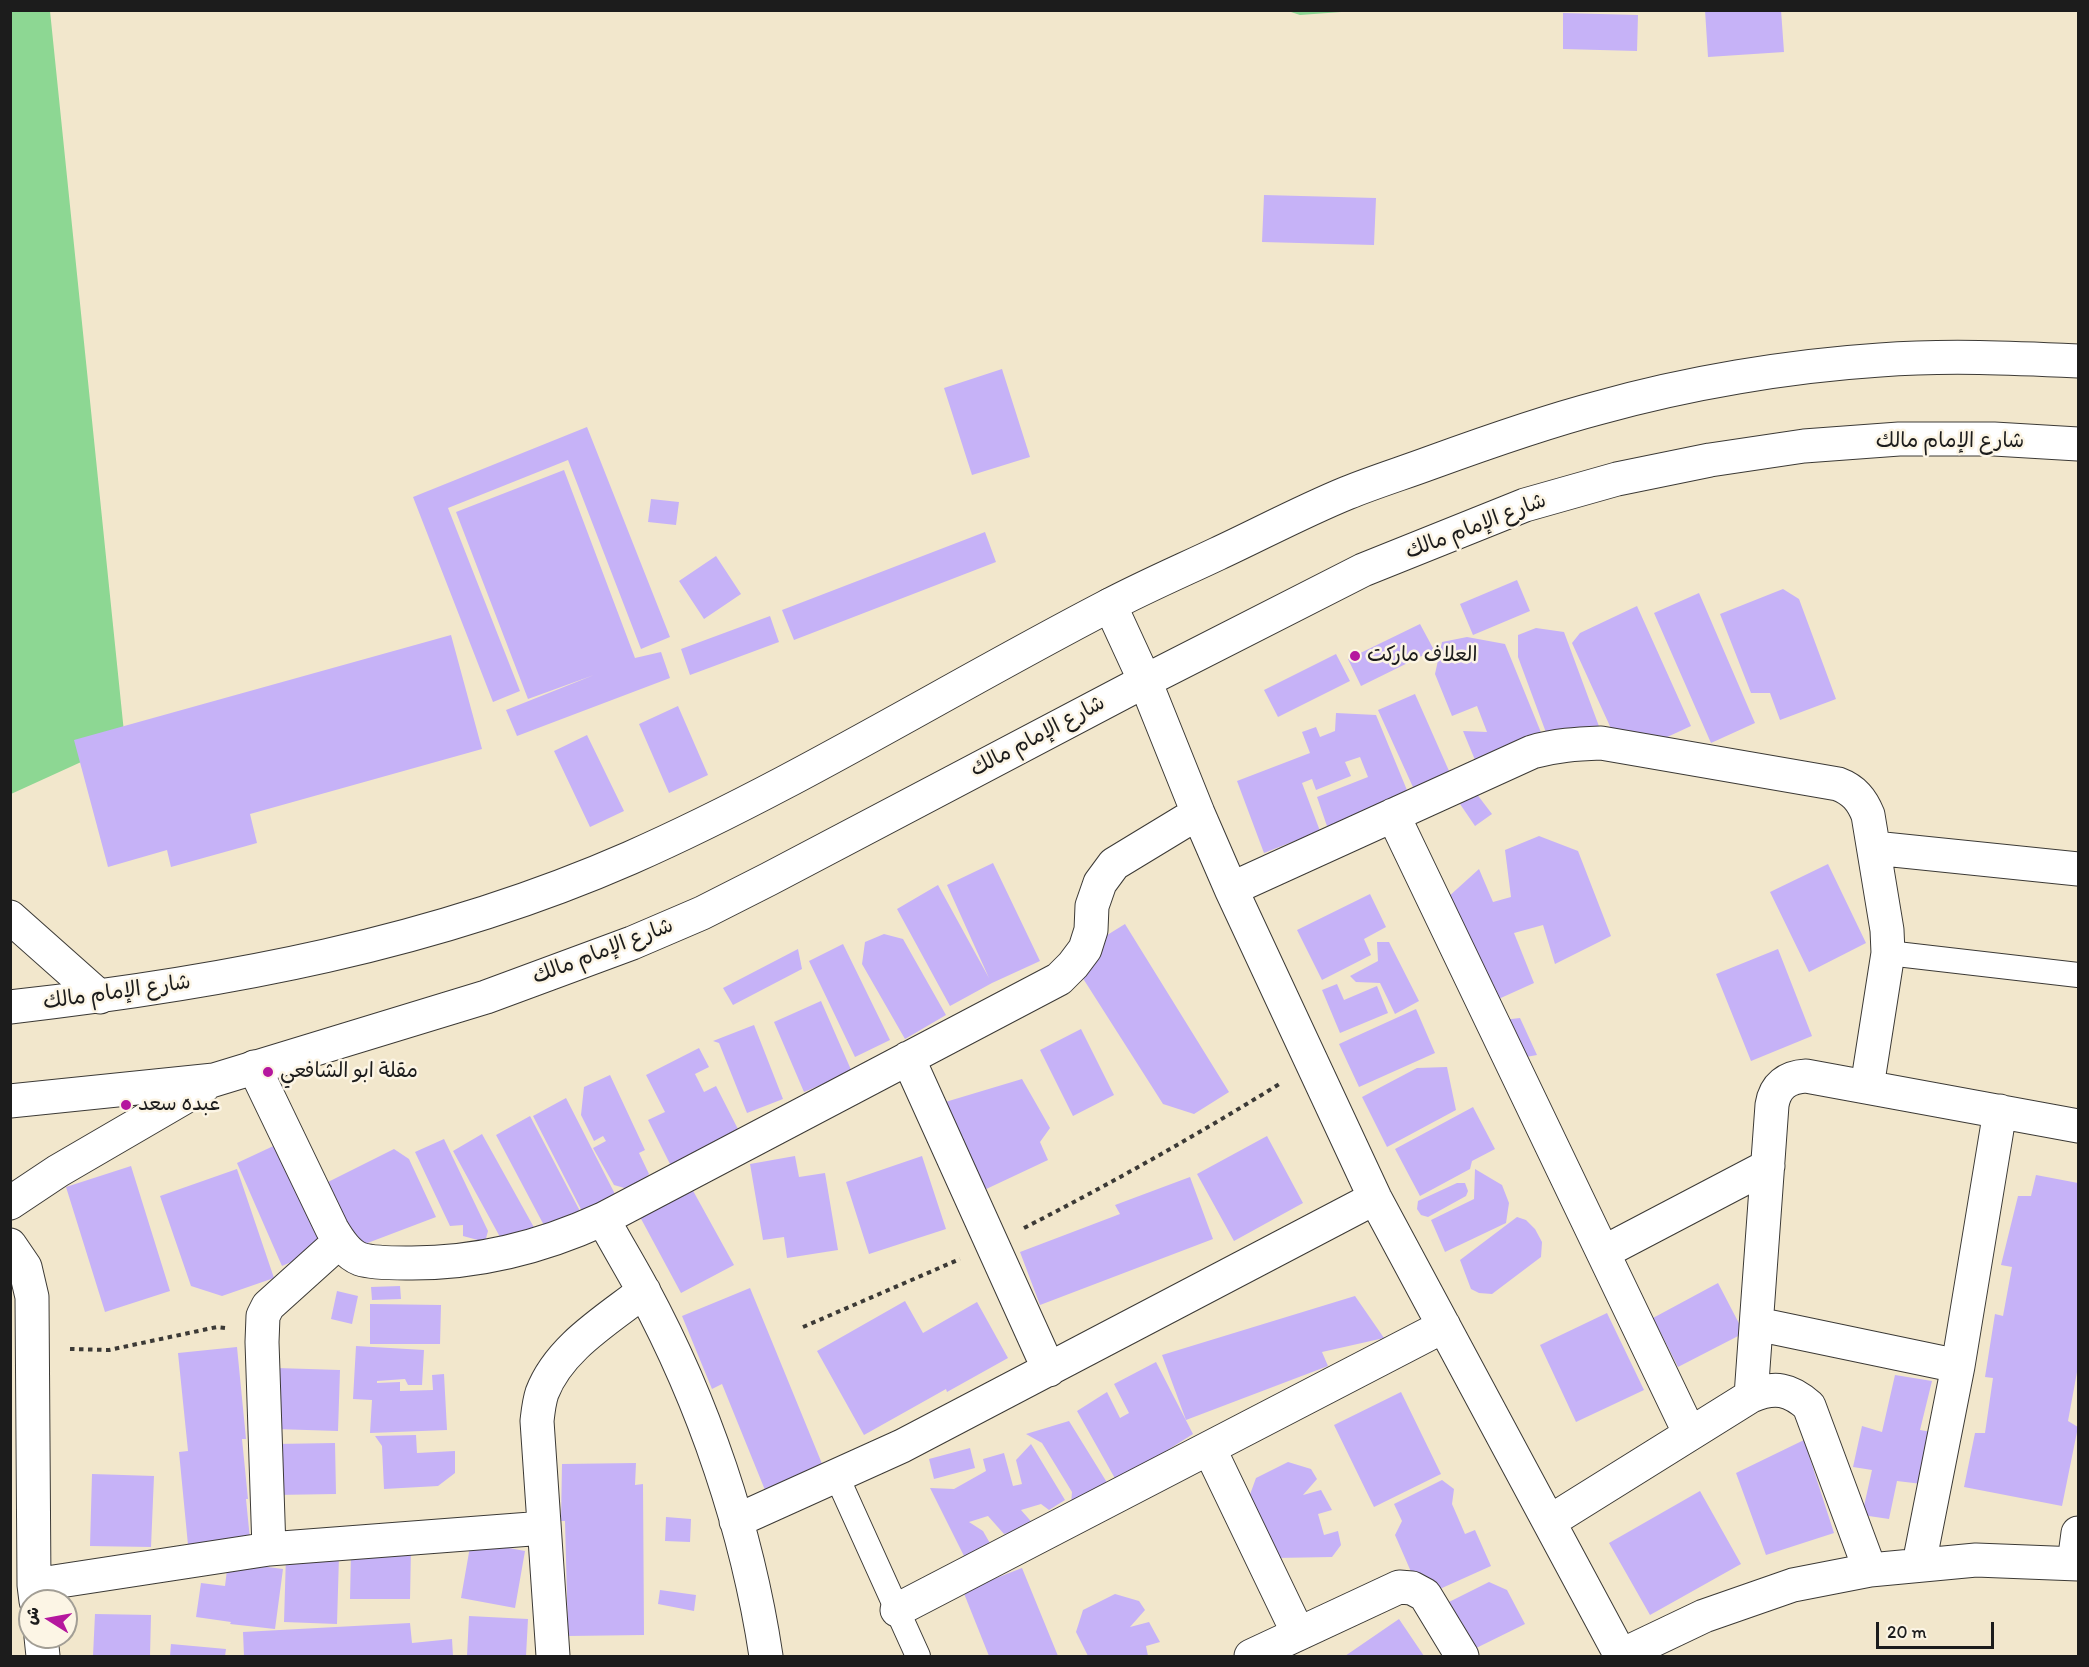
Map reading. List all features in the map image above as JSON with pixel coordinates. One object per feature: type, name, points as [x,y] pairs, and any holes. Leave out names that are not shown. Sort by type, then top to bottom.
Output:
[{"type":"street","name":"شارع الإمام مالك","points":[[10,1007],[100,997],[230,976],[331,956],[431,929],[530,897],[616,864],[739,807],[1110,604],[1346,494],[1506,436],[1598,408],[1692,386],[1786,371],[1880,360],[1977,357],[2079,361]]},
{"type":"street","name":"شارع الإمام مالك","points":[[10,1101],[214,1080],[486,997],[642,939],[702,913],[769,879],[1145,681],[1363,570],[1525,506],[1617,479],[1710,460],[1804,446],[1899,439],[1994,439],[2079,444]]},
{"type":"street","points":[[1110,604],[1145,681],[1231,889],[1375,1198],[1621,1656],[1704,1616],[1793,1586],[1870,1570],[1919,1564],[2077,1553]]},
{"type":"street","points":[[1231,889],[1532,752],[1570,744],[1601,743],[1838,784],[1847,787],[1863,803],[1868,815],[1887,930],[1888,953],[1867,1087]]},
{"type":"street","points":[[254,1067],[339,1242],[348,1252],[360,1259],[407,1263],[466,1261],[537,1246],[603,1219],[1059,979],[1085,949],[1091,930],[1092,906],[1100,883],[1114,864],[1198,813]]},
{"type":"street","points":[[1393,816],[1690,1434]]},
{"type":"street","points":[[1874,848],[2079,869]]},
{"type":"street","points":[[10,918],[100,997]]},
{"type":"street","points":[[908,1058],[1049,1370]]},
{"type":"street","points":[[1751,1396],[1773,1095],[1786,1080],[1796,1076],[1806,1076],[2079,1126]]},
{"type":"street","points":[[10,1203],[58,1171],[214,1080]]},
{"type":"street","points":[[1919,1564],[1958,1366],[2000,1112]]},
{"type":"street","points":[[1604,1252],[1768,1166]]},
{"type":"street","points":[[736,1521],[902,1446],[1375,1198]]},
{"type":"street","points":[[603,1219],[644,1291],[680,1366],[711,1442],[736,1521],[761,1622],[766,1656]]},
{"type":"street","points":[[269,1549],[263,1316],[268,1306],[339,1242]]},
{"type":"street","points":[[10,1245],[25,1267],[32,1297],[35,1589]]},
{"type":"street","points":[[553,1656],[537,1421],[542,1394],[554,1370],[571,1349],[644,1291]]},
{"type":"street","points":[[1757,1324],[1958,1366]]},
{"type":"street","points":[[897,1610],[1444,1326]]},
{"type":"street","points":[[1549,1522],[1751,1396],[1773,1390],[1784,1391],[1798,1396],[1809,1406],[1870,1570]]},
{"type":"street","points":[[1209,1448],[1299,1633]]},
{"type":"street","points":[[56,1589],[269,1549],[544,1528]]},
{"type":"street","points":[[1251,1656],[1399,1587],[1412,1588],[1425,1595],[1462,1656]]},
{"type":"lane","points":[[1888,953],[2079,975]]},
{"type":"lane","points":[[837,1477],[918,1656]]},
{"type":"path","points":[[803,1327],[993,1244],[1208,1128],[1312,1063]]},
{"type":"path","points":[[32,1338],[75,1351],[109,1350],[217,1327],[262,1342]]},
{"type":"green space","points":[[10,11],[50,11],[125,742],[11,794]]},
{"type":"green space","points":[[1288,11],[1355,11],[1300,15]]},
{"type":"building","points":[[1705,10],[1781,10],[1784,52],[1708,57]]},
{"type":"building","points":[[1563,13],[1638,15],[1637,51],[1563,49]]},
{"type":"building","points":[[1264,195],[1376,198],[1374,245],[1262,242]]},
{"type":"building","points":[[1002,369],[1030,457],[972,475],[944,388]]},
{"type":"building","points":[[587,427],[670,637],[641,649],[568,460],[448,508],[520,691],[493,702],[413,497]]},
{"type":"building","points":[[564,470],[635,658],[661,652],[670,678],[517,736],[506,710],[594,675],[528,699],[456,512]]},
{"type":"building","points":[[651,499],[679,502],[676,525],[648,522]]},
{"type":"building","points":[[985,532],[996,562],[794,640],[782,610]]},
{"type":"building","points":[[716,556],[741,594],[704,619],[679,581]]},
{"type":"building","points":[[1517,580],[1530,611],[1473,635],[1460,604]]},
{"type":"building","points":[[1783,589],[1799,599],[1836,699],[1780,720],[1770,693],[1751,693],[1720,614]]},
{"type":"building","points":[[1699,593],[1755,723],[1711,743],[1654,613]]},
{"type":"building","points":[[1637,606],[1691,726],[1624,757],[1572,643],[1580,633]]},
{"type":"building","points":[[770,616],[779,642],[690,675],[681,649]]},
{"type":"building","points":[[1420,624],[1434,650],[1361,686],[1348,659]]},
{"type":"building","points":[[1536,628],[1564,632],[1600,729],[1551,746],[1518,657],[1518,635]]},
{"type":"building","points":[[451,635],[482,749],[250,814],[257,843],[171,867],[167,850],[108,867],[74,740]]},
{"type":"building","points":[[1467,637],[1505,644],[1551,757],[1485,784],[1463,731],[1487,732],[1477,706],[1452,716],[1435,674],[1442,642]]},
{"type":"building","points":[[1336,654],[1350,681],[1278,717],[1264,690]]},
{"type":"building","points":[[1415,694],[1453,780],[1417,796],[1378,710]]},
{"type":"building","points":[[678,706],[708,775],[669,793],[639,724]]},
{"type":"building","points":[[1336,713],[1376,715],[1409,795],[1328,829],[1317,797],[1368,777],[1360,757],[1345,762],[1351,776],[1316,790],[1312,779],[1302,783],[1320,831],[1264,853],[1237,781],[1310,753],[1302,732],[1316,727],[1320,737],[1335,731]]},
{"type":"building","points":[[587,735],[624,811],[590,827],[554,751]]},
{"type":"building","points":[[1476,793],[1492,814],[1475,826],[1460,804]]},
{"type":"building","points":[[1539,836],[1578,851],[1611,936],[1555,964],[1543,925],[1514,933],[1534,983],[1483,1006],[1436,908],[1479,869],[1493,902],[1511,897],[1505,850]]},
{"type":"building","points":[[993,863],[1040,961],[950,1006],[897,909],[938,885],[989,978],[947,885]]},
{"type":"building","points":[[1828,864],[1866,943],[1809,972],[1770,892]]},
{"type":"building","points":[[1370,894],[1386,927],[1364,939],[1371,955],[1322,980],[1297,930]]},
{"type":"building","points":[[1125,924],[1229,1092],[1194,1114],[1163,1104],[1070,958]]},
{"type":"building","points":[[884,934],[903,939],[946,1015],[905,1039],[862,964],[865,942]]},
{"type":"building","points":[[1377,942],[1389,942],[1419,1001],[1395,1014],[1380,983],[1356,982],[1350,976],[1378,961]]},
{"type":"building","points":[[843,944],[890,1040],[855,1057],[809,961]]},
{"type":"building","points":[[798,949],[802,969],[733,1005],[723,988]]},
{"type":"building","points":[[1778,949],[1812,1036],[1751,1061],[1716,974]]},
{"type":"building","points":[[1337,984],[1344,1000],[1377,986],[1388,1013],[1340,1033],[1322,990]]},
{"type":"building","points":[[821,1001],[852,1072],[804,1092],[774,1022]]},
{"type":"building","points":[[1416,1009],[1435,1053],[1359,1087],[1339,1044]]},
{"type":"building","points":[[1520,1018],[1537,1055],[1515,1059],[1503,1020]]},
{"type":"building","points":[[754,1025],[783,1099],[747,1113],[719,1043],[713,1041]]},
{"type":"building","points":[[1081,1029],[1114,1095],[1073,1116],[1040,1050]]},
{"type":"building","points":[[699,1048],[709,1067],[695,1074],[704,1092],[716,1086],[740,1133],[672,1168],[648,1120],[665,1112],[646,1075]]},
{"type":"building","points":[[1447,1067],[1456,1110],[1387,1147],[1362,1097],[1417,1068]]},
{"type":"building","points":[[610,1075],[645,1150],[639,1153],[649,1174],[635,1191],[614,1185],[593,1148],[606,1141],[603,1136],[594,1141],[581,1115],[584,1087]]},
{"type":"building","points":[[1022,1079],[1050,1128],[1040,1142],[1048,1160],[982,1191],[942,1103]]},
{"type":"building","points":[[566,1098],[617,1198],[584,1215],[533,1116]]},
{"type":"building","points":[[1473,1107],[1495,1149],[1472,1161],[1470,1169],[1420,1196],[1395,1149]]},
{"type":"building","points":[[530,1116],[581,1213],[547,1231],[496,1135]]},
{"type":"building","points":[[482,1134],[536,1231],[506,1248],[453,1151]]},
{"type":"building","points":[[1267,1136],[1303,1203],[1234,1241],[1197,1174]]},
{"type":"building","points":[[444,1139],[488,1231],[485,1242],[463,1236],[463,1225],[450,1226],[415,1152]]},
{"type":"building","points":[[282,1142],[328,1246],[282,1266],[237,1163]]},
{"type":"building","points":[[394,1149],[409,1159],[436,1217],[357,1247],[324,1184]]},
{"type":"building","points":[[795,1156],[799,1177],[825,1173],[838,1250],[787,1258],[784,1237],[763,1240],[750,1164]]},
{"type":"building","points":[[922,1156],[946,1229],[869,1254],[846,1182]]},
{"type":"building","points":[[131,1166],[170,1291],[105,1312],[66,1187]]},
{"type":"building","points":[[237,1169],[274,1278],[222,1296],[191,1286],[160,1196]]},
{"type":"building","points":[[1475,1169],[1502,1185],[1509,1203],[1506,1223],[1445,1252],[1431,1220],[1474,1199]]},
{"type":"building","points":[[2036,1175],[2078,1183],[2078,1372],[2068,1421],[2078,1427],[2062,1506],[1964,1487],[1975,1433],[1985,1433],[1993,1378],[1985,1377],[1995,1314],[2003,1316],[2012,1267],[2001,1265],[2018,1196],[2031,1196]]},
{"type":"building","points":[[1190,1177],[1213,1239],[1040,1305],[1020,1252],[1120,1214],[1115,1205]]},
{"type":"building","points":[[1457,1183],[1465,1183],[1468,1191],[1466,1196],[1428,1217],[1421,1215],[1417,1209],[1418,1201]]},
{"type":"building","points":[[691,1187],[734,1265],[681,1293],[639,1215]]},
{"type":"building","points":[[1517,1217],[1526,1220],[1535,1229],[1542,1242],[1541,1257],[1492,1294],[1479,1293],[1471,1289],[1460,1260]]},
{"type":"building","points":[[1718,1283],[1744,1333],[1678,1367],[1653,1318]]},
{"type":"building","points":[[400,1286],[401,1299],[372,1300],[371,1287]]},
{"type":"building","points":[[750,1288],[825,1471],[767,1495],[722,1384],[712,1389],[682,1316]]},
{"type":"building","points":[[337,1291],[358,1296],[352,1324],[331,1319]]},
{"type":"building","points":[[1355,1296],[1384,1338],[1322,1352],[1328,1366],[1186,1420],[1162,1355]]},
{"type":"building","points":[[905,1301],[923,1333],[977,1302],[1008,1358],[947,1392],[946,1389],[864,1435],[817,1351]]},
{"type":"building","points":[[370,1304],[441,1305],[440,1344],[370,1344]]},
{"type":"building","points":[[1607,1313],[1644,1390],[1576,1422],[1540,1345]]},
{"type":"building","points":[[356,1346],[424,1350],[422,1385],[408,1385],[405,1379],[377,1381],[377,1383],[400,1382],[400,1391],[433,1390],[432,1375],[444,1374],[447,1430],[370,1433],[372,1400],[353,1399]]},
{"type":"building","points":[[237,1347],[246,1439],[242,1439],[250,1539],[188,1545],[179,1452],[188,1451],[178,1353]]},
{"type":"building","points":[[1156,1362],[1193,1434],[1117,1482],[1077,1411],[1107,1392],[1120,1418],[1129,1413],[1114,1384]]},
{"type":"building","points":[[277,1368],[340,1370],[338,1431],[275,1429]]},
{"type":"building","points":[[1895,1375],[1932,1381],[1920,1430],[1932,1432],[1922,1484],[1897,1481],[1889,1519],[1862,1515],[1872,1470],[1853,1467],[1862,1426],[1882,1432]]},
{"type":"building","points":[[1401,1392],[1441,1474],[1374,1507],[1334,1425]]},
{"type":"building","points":[[1069,1421],[1111,1489],[1071,1505],[1072,1492],[1042,1443],[1026,1434]]},
{"type":"building","points":[[416,1435],[417,1453],[455,1451],[455,1473],[438,1486],[384,1489],[382,1446],[375,1436]]},
{"type":"building","points":[[1804,1440],[1834,1533],[1766,1555],[1736,1473]]},
{"type":"building","points":[[335,1443],[336,1494],[275,1495],[275,1444]]},
{"type":"building","points":[[1031,1444],[1065,1500],[1049,1510],[1041,1504],[1021,1510],[1036,1527],[1004,1534],[988,1516],[969,1522],[983,1531],[991,1545],[965,1558],[930,1488],[954,1489],[986,1471],[983,1459],[1004,1453],[1013,1486],[1022,1484],[1016,1460]]},
{"type":"building","points":[[970,1448],[975,1468],[934,1479],[929,1459]]},
{"type":"building","points":[[1288,1462],[1311,1469],[1317,1479],[1303,1495],[1321,1490],[1332,1510],[1318,1514],[1324,1535],[1338,1531],[1341,1545],[1332,1557],[1275,1558],[1248,1500],[1256,1478]]},
{"type":"building","points":[[636,1463],[635,1485],[643,1484],[644,1635],[568,1636],[565,1521],[561,1521],[562,1464]]},
{"type":"building","points":[[92,1474],[154,1476],[151,1547],[90,1546]]},
{"type":"building","points":[[1442,1480],[1454,1489],[1452,1504],[1465,1534],[1475,1530],[1491,1566],[1422,1597],[1395,1535],[1402,1521],[1394,1504]]},
{"type":"building","points":[[1700,1491],[1741,1564],[1650,1615],[1609,1543]]},
{"type":"building","points":[[666,1517],[691,1519],[690,1542],[665,1541]]},
{"type":"building","points":[[471,1541],[525,1551],[515,1608],[461,1598]]},
{"type":"building","points":[[411,1549],[410,1599],[350,1599],[351,1552]]},
{"type":"building","points":[[286,1555],[339,1556],[337,1624],[284,1622]]},
{"type":"building","points":[[228,1562],[283,1569],[275,1629],[230,1624],[231,1622],[196,1617],[201,1583],[225,1586]]},
{"type":"building","points":[[1022,1568],[1058,1656],[989,1656],[963,1591]]},
{"type":"building","points":[[1489,1582],[1507,1590],[1525,1624],[1460,1656],[1423,1615]]},
{"type":"building","points":[[660,1590],[696,1595],[694,1611],[658,1604]]},
{"type":"building","points":[[1115,1594],[1139,1601],[1145,1610],[1130,1627],[1149,1622],[1160,1642],[1146,1646],[1148,1656],[1088,1656],[1076,1632],[1083,1610]]},
{"type":"building","points":[[95,1614],[151,1615],[150,1656],[93,1656]]},
{"type":"building","points":[[469,1616],[528,1619],[526,1656],[467,1656]]},
{"type":"building","points":[[1399,1619],[1424,1656],[1345,1656]]},
{"type":"building","points":[[410,1623],[412,1643],[452,1639],[453,1656],[244,1656],[243,1632]]},
{"type":"building","points":[[171,1644],[226,1649],[225,1656],[170,1656]]},
{"type":"place","name":"العلاف ماركت","points":[[1355,656]]},
{"type":"place","name":"مقلة ابو الشافعي","points":[[268,1072]]},
{"type":"place","name":"عبده سعد","points":[[126,1105]]}]
